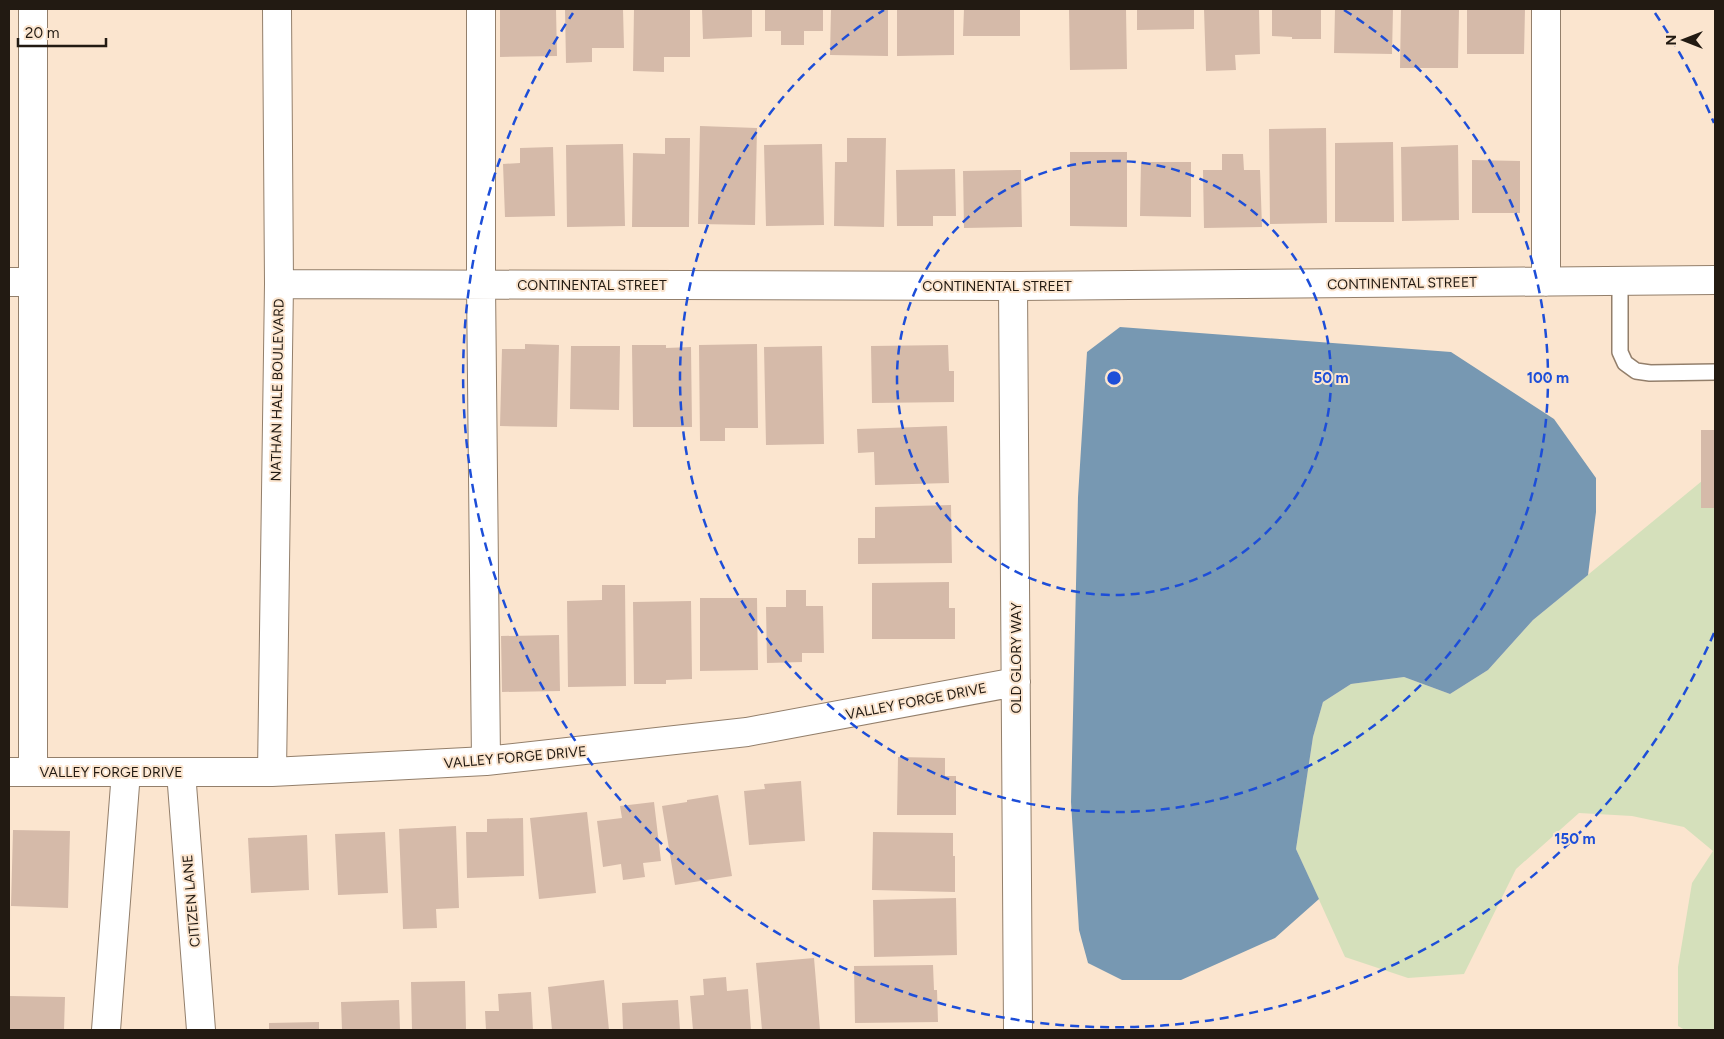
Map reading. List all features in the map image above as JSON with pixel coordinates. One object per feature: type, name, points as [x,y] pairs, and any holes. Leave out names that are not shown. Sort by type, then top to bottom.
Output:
[{"type":"street","points":[[21,772],[21,282],[33,9]]},
{"type":"street","name":"NATHAN HALE BOULEVARD","points":[[272,772],[279,284],[277,9]]},
{"type":"street","points":[[481,9],[481,285],[486,761]]},
{"type":"street","points":[[1546,9],[1546,282]]},
{"type":"street","name":"CONTINENTAL STREET","points":[[279,284],[1013,286],[1715,280]]},
{"type":"street","name":"OLD GLORY WAY","points":[[1013,286],[1018,1030]]},
{"type":"street","name":"VALLEY FORGE DRIVE","points":[[21,772],[272,772],[486,761],[747,732],[1016,682]]},
{"type":"street","points":[[106,1030],[126,772]]},
{"type":"street","name":"CITIZEN LANE","points":[[180,772],[202,1030]]},
{"type":"lane","points":[[1620,281],[1620,352],[1625,363],[1636,371],[1650,373],[1715,372]]},
{"type":"green space","points":[[1715,473],[1715,1030],[1685,1030],[1678,1026],[1678,967],[1692,883],[1713,851],[1684,827],[1632,816],[1579,813],[1516,869],[1464,974],[1408,978],[1345,957],[1296,849],[1313,737],[1323,702],[1351,684],[1404,677],[1450,694],[1488,670],[1533,620],[1708,476]]},
{"type":"water","points":[[1120,327],[1451,352],[1554,419],[1596,478],[1596,512],[1588,575],[1533,620],[1488,670],[1450,694],[1404,677],[1351,684],[1323,702],[1313,737],[1296,849],[1319,899],[1275,938],[1181,980],[1122,980],[1088,963],[1079,930],[1071,802],[1078,497],[1087,352]]},
{"type":"building","points":[[500,9],[556,9],[557,56],[500,57]]},
{"type":"building","points":[[565,9],[623,9],[624,48],[592,48],[592,62],[566,63]]},
{"type":"building","points":[[634,9],[690,9],[690,57],[664,57],[664,72],[633,71]]},
{"type":"building","points":[[702,9],[752,9],[752,37],[703,39]]},
{"type":"building","points":[[765,9],[823,9],[823,31],[804,31],[804,45],[781,45],[781,31],[765,31]]},
{"type":"building","points":[[831,9],[888,9],[888,56],[830,55]]},
{"type":"building","points":[[897,9],[954,9],[954,55],[897,56]]},
{"type":"building","points":[[964,9],[1020,9],[1020,36],[963,36]]},
{"type":"building","points":[[1069,9],[1126,9],[1127,69],[1070,70]]},
{"type":"building","points":[[1137,9],[1194,9],[1194,29],[1137,30]]},
{"type":"building","points":[[1204,9],[1259,9],[1260,54],[1235,55],[1236,70],[1206,71]]},
{"type":"building","points":[[1272,9],[1321,9],[1321,39],[1292,39],[1292,37],[1272,36]]},
{"type":"building","points":[[1335,9],[1393,9],[1392,54],[1334,53]]},
{"type":"building","points":[[1401,9],[1459,9],[1458,68],[1400,68]]},
{"type":"building","points":[[1467,9],[1525,9],[1524,54],[1467,54]]},
{"type":"building","points":[[700,126],[757,128],[755,225],[698,224]]},
{"type":"building","points":[[1326,128],[1327,223],[1270,224],[1269,129]]},
{"type":"building","points":[[665,138],[690,138],[689,227],[632,227],[633,153],[665,154]]},
{"type":"building","points":[[847,138],[886,138],[884,227],[834,226],[835,162],[847,162]]},
{"type":"building","points":[[1393,142],[1394,222],[1335,222],[1335,143]]},
{"type":"building","points":[[623,144],[625,226],[567,227],[566,145]]},
{"type":"building","points":[[822,144],[824,225],[766,226],[764,145]]},
{"type":"building","points":[[1458,145],[1459,220],[1402,221],[1401,147]]},
{"type":"building","points":[[553,147],[555,216],[505,217],[503,164],[520,163],[520,148]]},
{"type":"building","points":[[1070,152],[1127,152],[1127,227],[1070,226]]},
{"type":"building","points":[[1222,154],[1243,154],[1244,170],[1260,170],[1262,227],[1204,228],[1203,170],[1222,170]]},
{"type":"building","points":[[1472,160],[1520,161],[1520,213],[1472,213]]},
{"type":"building","points":[[1141,162],[1191,162],[1191,217],[1140,216]]},
{"type":"building","points":[[955,169],[956,216],[933,216],[933,226],[897,226],[896,170]]},
{"type":"building","points":[[1021,170],[1022,227],[964,228],[963,171]]},
{"type":"building","points":[[525,344],[559,345],[557,427],[500,426],[502,349],[525,349]]},
{"type":"building","points":[[757,344],[758,428],[725,428],[725,441],[700,441],[699,345]]},
{"type":"building","points":[[632,345],[666,345],[666,348],[691,347],[692,427],[633,427]]},
{"type":"building","points":[[948,345],[949,371],[954,371],[954,402],[872,403],[871,346]]},
{"type":"building","points":[[571,346],[620,346],[619,410],[570,409]]},
{"type":"building","points":[[822,346],[824,444],[766,445],[764,347]]},
{"type":"building","points":[[947,426],[949,483],[875,485],[874,452],[858,453],[857,429]]},
{"type":"building","points":[[1701,430],[1715,430],[1715,508],[1701,508]]},
{"type":"building","points":[[951,505],[952,563],[858,564],[858,538],[875,538],[875,507]]},
{"type":"building","points":[[949,582],[949,608],[955,608],[955,639],[872,639],[872,583]]},
{"type":"building","points":[[602,585],[625,585],[626,686],[568,687],[567,601],[602,600]]},
{"type":"building","points":[[786,590],[806,590],[806,606],[823,606],[824,653],[802,653],[802,662],[767,663],[766,607],[786,607]]},
{"type":"building","points":[[700,598],[757,598],[758,670],[700,671]]},
{"type":"building","points":[[691,601],[692,679],[666,680],[666,684],[634,684],[633,602]]},
{"type":"building","points":[[559,635],[560,691],[502,692],[501,636]]},
{"type":"building","points":[[898,757],[945,758],[945,776],[956,776],[956,815],[897,815]]},
{"type":"building","points":[[801,781],[805,841],[749,845],[744,791],[765,789],[764,784]]},
{"type":"building","points":[[718,795],[732,876],[675,885],[662,806]]},
{"type":"building","points":[[654,802],[661,861],[643,863],[645,877],[623,880],[621,864],[603,867],[597,821],[622,818],[620,806]]},
{"type":"building","points":[[587,812],[596,893],[539,899],[530,818]]},
{"type":"building","points":[[523,818],[524,876],[467,878],[466,832],[487,832],[487,819]]},
{"type":"building","points":[[456,826],[459,908],[436,909],[437,928],[403,929],[399,829]]},
{"type":"building","points":[[13,830],[70,831],[68,908],[11,906]]},
{"type":"building","points":[[385,832],[388,893],[338,895],[335,834]]},
{"type":"building","points":[[873,832],[953,833],[955,892],[872,890]]},
{"type":"building","points":[[307,835],[309,890],[251,893],[248,838]]},
{"type":"building","points":[[956,898],[957,955],[874,957],[873,900]]},
{"type":"building","points":[[814,958],[820,1030],[762,1030],[756,963]]},
{"type":"building","points":[[933,965],[934,990],[937,990],[938,1022],[855,1023],[854,966]]},
{"type":"building","points":[[726,977],[727,991],[748,989],[751,1030],[693,1030],[690,996],[704,995],[703,979]]},
{"type":"building","points":[[604,980],[609,1030],[552,1030],[548,987]]},
{"type":"building","points":[[465,981],[466,1030],[412,1030],[411,982]]},
{"type":"building","points":[[531,992],[533,1030],[486,1030],[485,1011],[499,1011],[498,994]]},
{"type":"building","points":[[9,996],[65,997],[64,1030],[9,1030]]},
{"type":"building","points":[[399,1000],[400,1030],[342,1030],[341,1002]]},
{"type":"building","points":[[678,1000],[680,1030],[623,1030],[622,1003]]},
{"type":"building","points":[[319,1022],[319,1030],[269,1030],[269,1023]]}]
